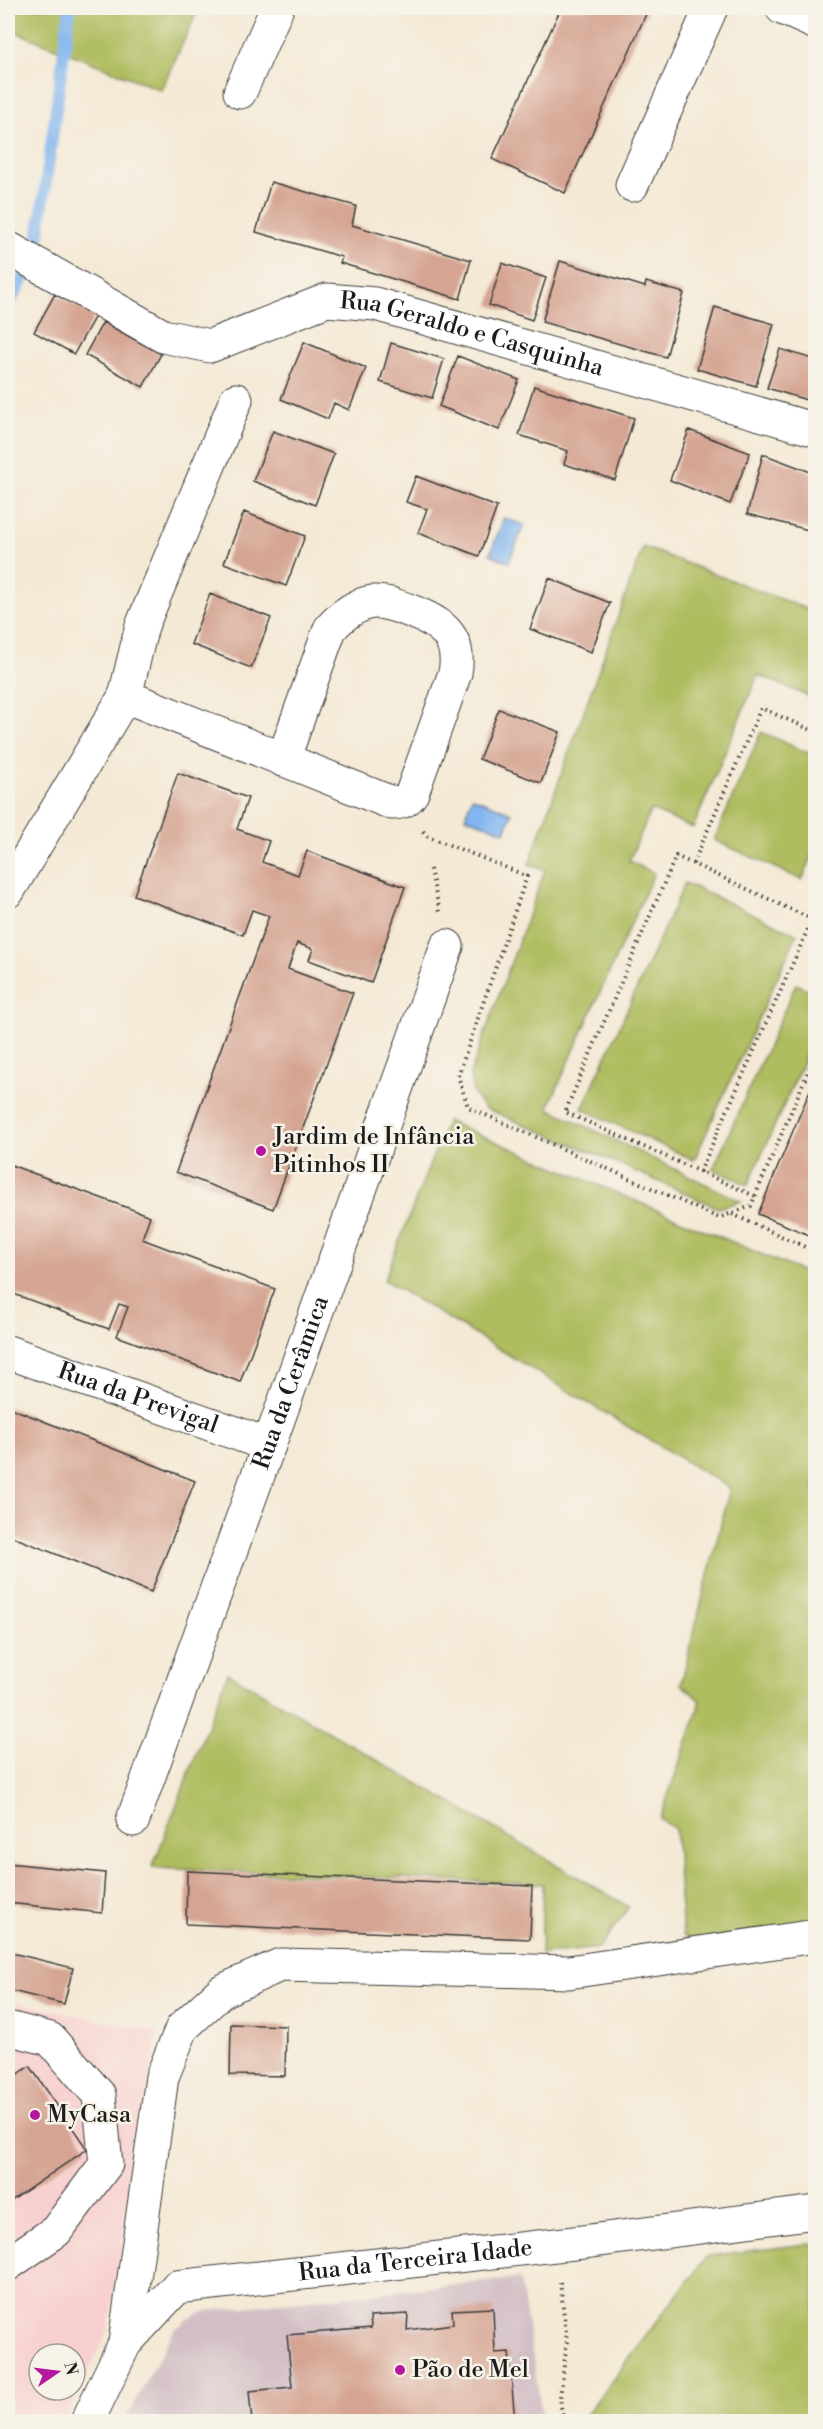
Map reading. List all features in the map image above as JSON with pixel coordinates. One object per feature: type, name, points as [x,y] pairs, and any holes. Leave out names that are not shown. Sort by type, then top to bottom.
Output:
[{"type":"street","points":[[240,92],[277,8]]},
{"type":"street","points":[[632,185],[711,8]]},
{"type":"street","points":[[782,8],[816,23]]},
{"type":"street","name":"Rua Geraldo e Casquinha","points":[[25,258],[163,336],[210,346],[327,300],[375,304],[816,430]]},
{"type":"street","points":[[8,891],[125,696],[142,626],[236,400]]},
{"type":"street","points":[[125,696],[283,760],[392,803],[404,802],[409,798],[456,664],[453,645],[443,628],[432,618],[381,602],[360,606],[338,619],[330,629],[283,760]]},
{"type":"street","name":"Rua da Cerâmica","points":[[133,1820],[447,946]]},
{"type":"street","name":"Rua da Previgal","points":[[8,1352],[269,1444]]},
{"type":"street","points":[[125,2343],[162,2077],[182,2028],[222,1990],[280,1965],[569,1972],[816,1936]]},
{"type":"street","points":[[8,2028],[50,2039],[99,2095],[106,2164],[56,2231],[8,2264]]},
{"type":"street","name":"Rua da Terceira Idade","points":[[87,2421],[125,2343],[177,2287],[556,2245],[816,2212]]},
{"type":"path","points":[[693,864],[761,708],[816,732]]},
{"type":"path","points":[[427,837],[527,876],[458,1076],[468,1107],[719,1218],[752,1206],[816,1053]]},
{"type":"path","points":[[755,1197],[566,1112],[676,856],[814,921]]},
{"type":"path","points":[[430,868],[447,946]]},
{"type":"path","points":[[700,1172],[814,921],[816,911]]},
{"type":"path","points":[[731,1213],[816,1252]]},
{"type":"path","points":[[556,2245],[567,2341],[560,2398],[563,2421]]},
{"type":"shaded area","points":[[8,2001],[157,2032],[108,2330],[87,2374],[87,2342],[27,2342],[27,2402],[74,2402],[65,2421],[8,2422]]},
{"type":"shaded area","points":[[520,2278],[543,2421],[124,2422],[174,2330],[188,2319],[206,2311]]},
{"type":"green space","points":[[8,8],[199,8],[161,90],[8,29]]},
{"type":"green space","points":[[643,547],[815,612],[815,699],[758,675],[693,828],[651,810],[629,861],[654,873],[548,1108],[741,1201],[718,1208],[484,1108],[473,1093],[470,1074],[545,870],[529,864]]},
{"type":"green space","points":[[761,732],[815,756],[815,850],[802,880],[714,840]]},
{"type":"green space","points":[[685,883],[797,934],[694,1160],[582,1109]]},
{"type":"green space","points":[[796,984],[815,993],[815,1035],[748,1185],[713,1169]]},
{"type":"green space","points":[[447,1121],[815,1277],[815,1921],[699,1944],[683,1935],[675,1829],[660,1819],[701,1701],[681,1684],[730,1488],[384,1280]]},
{"type":"green space","points":[[228,1673],[629,1907],[600,1948],[541,1954],[543,1884],[152,1868]]},
{"type":"green space","points":[[815,2243],[815,2421],[581,2421],[707,2256]]},
{"type":"water","points":[[504,518],[524,525],[509,562],[490,554]]},
{"type":"water","points":[[472,797],[512,813],[505,832],[465,817]]},
{"type":"building","points":[[561,8],[637,8],[647,12],[565,193],[492,159]]},
{"type":"building","points":[[271,182],[356,206],[352,225],[471,260],[460,299],[340,263],[342,257],[256,232]]},
{"type":"building","points":[[560,261],[645,287],[646,282],[684,293],[666,357],[542,322]]},
{"type":"building","points":[[502,263],[546,278],[532,320],[489,305]]},
{"type":"building","points":[[55,294],[95,316],[74,354],[34,332]]},
{"type":"building","points":[[715,307],[774,324],[756,386],[697,369]]},
{"type":"building","points":[[103,322],[161,354],[143,387],[85,355]]},
{"type":"building","points":[[304,342],[366,368],[349,410],[334,403],[328,419],[281,399]]},
{"type":"building","points":[[391,343],[444,359],[432,398],[380,382]]},
{"type":"building","points":[[780,349],[816,360],[816,381],[810,401],[767,388]]},
{"type":"building","points":[[458,356],[519,380],[499,430],[439,406]]},
{"type":"building","points":[[534,386],[634,418],[615,480],[564,464],[568,451],[519,435]]},
{"type":"building","points":[[689,430],[750,453],[730,504],[670,480]]},
{"type":"building","points":[[273,431],[334,454],[315,505],[253,481]]},
{"type":"building","points":[[763,454],[816,474],[816,532],[747,514]]},
{"type":"building","points":[[416,476],[497,507],[479,556],[418,533],[427,509],[406,502]]},
{"type":"building","points":[[244,512],[305,536],[286,586],[224,563]]},
{"type":"building","points":[[549,578],[610,603],[591,652],[530,629]]},
{"type":"building","points":[[210,594],[271,618],[251,668],[191,644]]},
{"type":"building","points":[[499,709],[560,732],[541,783],[479,759]]},
{"type":"building","points":[[178,773],[248,798],[237,829],[269,841],[262,862],[298,875],[307,851],[405,887],[371,983],[309,960],[313,949],[297,943],[288,969],[353,993],[273,1209],[176,1172],[269,916],[252,910],[243,935],[134,895]]},
{"type":"building","points":[[816,1076],[816,1238],[758,1214]]},
{"type":"building","points":[[8,1164],[150,1216],[142,1239],[275,1289],[240,1382],[117,1336],[128,1307],[119,1304],[109,1329],[8,1292]]},
{"type":"building","points":[[8,1407],[195,1481],[151,1592],[8,1535]]},
{"type":"building","points":[[8,1863],[105,1873],[102,1913],[8,1903]]},
{"type":"building","points":[[187,1871],[532,1886],[530,1939],[186,1924]]},
{"type":"building","points":[[8,1952],[73,1968],[64,2004],[8,1990]]},
{"type":"building","points":[[231,2024],[286,2026],[285,2076],[230,2075]]},
{"type":"building","name":"MyCasa","points":[[30,2066],[87,2149],[8,2203],[8,2081]]},
{"type":"building","name":"Pão de Mel","points":[[493,2308],[495,2353],[509,2352],[515,2422],[252,2422],[249,2391],[292,2387],[287,2335],[371,2328],[370,2316],[408,2314],[407,2330],[453,2324],[452,2310]]},
{"type":"waterway","points":[[8,306],[36,255],[70,8]]},
{"type":"place","name":"Jardim de Infância Pitinhos II","points":[[261,1151]]},
{"type":"place","name":"MyCasa","points":[[35,2115]]},
{"type":"place","name":"Pão de Mel","points":[[400,2370]]}]
